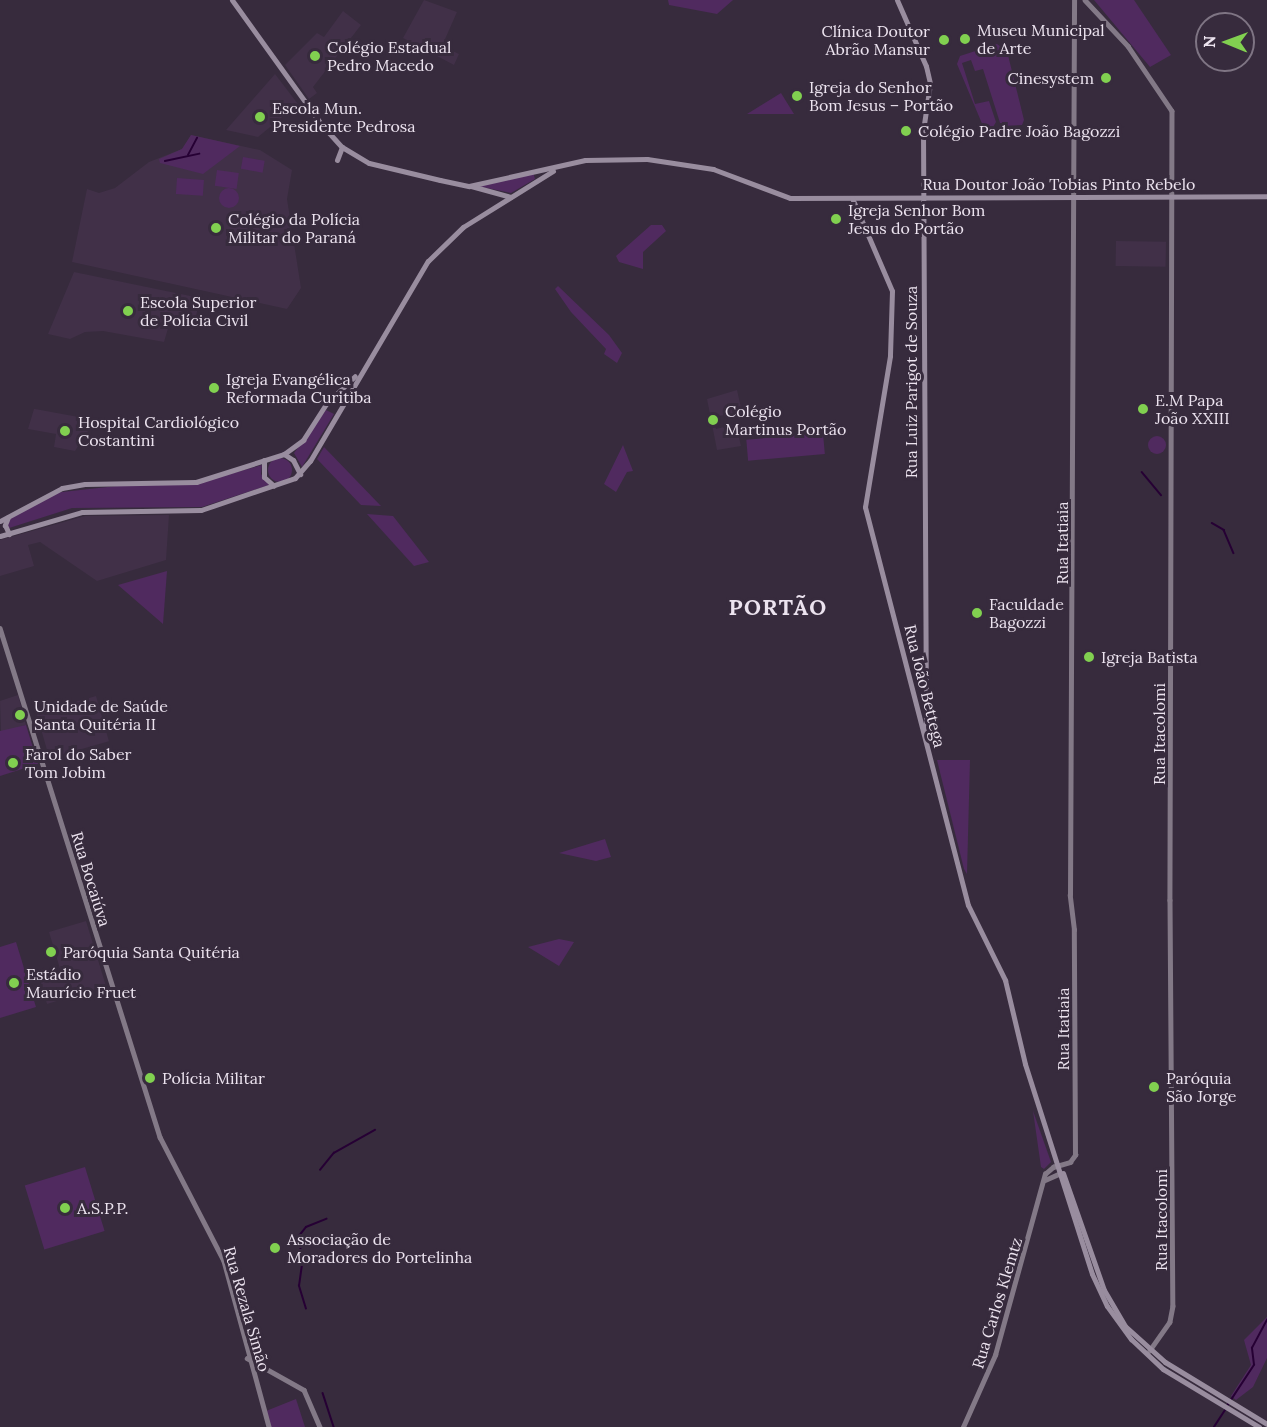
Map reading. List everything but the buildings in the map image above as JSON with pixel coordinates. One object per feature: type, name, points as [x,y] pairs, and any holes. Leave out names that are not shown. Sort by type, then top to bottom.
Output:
[{"type":"main road","points":[[232,0],[321,124],[342,147],[369,163],[511,197]]},
{"type":"main road","name":"Rua Luiz Parigot de Souza","points":[[897,0],[929,76],[923,131],[926,741]]},
{"type":"main road","name":"Rua Itatiaia","points":[[1074,0],[1075,197],[1070,873],[1074,939],[1075,1157]]},
{"type":"main road","name":"Rua Itacolomi","points":[[1085,0],[1128,45],[1172,111],[1170,900],[1173,1306],[1170,1322],[1150,1351]]},
{"type":"main road","points":[[337,160],[342,147]]},
{"type":"main road","name":"Rua Doutor João Tobias Pinto Rebelo","points":[[469,186],[603,158],[666,160],[713,169],[790,198],[1267,196]]},
{"type":"main road","points":[[361,371],[326,404],[303,440],[284,453],[186,483],[70,487],[38,498],[1,521],[0,534],[9,534],[82,512],[201,510],[274,486],[300,474],[361,371],[382,334],[428,261],[443,244],[511,197],[557,169]]},
{"type":"main road","name":"Rua João Bettega","points":[[852,198],[892,291],[890,356],[864,495],[968,905],[1005,980],[1025,1064],[1108,1299],[1125,1326],[1150,1351],[1260,1427]]},
{"type":"main road","points":[[284,453],[293,460],[300,474]]},
{"type":"main road","points":[[264,460],[264,477],[274,486]]},
{"type":"main road","points":[[8,517],[5,525],[9,534]]},
{"type":"main road","name":"Rua Bocaiúva","points":[[0,628],[160,1137]]},
{"type":"main road","points":[[914,696],[926,696]]},
{"type":"main road","name":"Rua Rezala Simão","points":[[160,1137],[224,1262],[247,1358],[269,1427]]},
{"type":"main road","name":"Rua Carlos Klemtz","points":[[963,1427],[995,1355],[1047,1171],[1075,1157]]},
{"type":"main road","points":[[1043,1182],[1049,1176],[1063,1173]]},
{"type":"main road","name":"Rua João Bettega","points":[[1063,1173],[1097,1286],[1112,1315],[1137,1346],[1168,1373],[1267,1424]]},
{"type":"main road","points":[[1137,1346],[1150,1351]]},
{"type":"main road","points":[[247,1358],[304,1390],[320,1427]]},
{"type":"main road","points":[[253,1376],[267,1371]]},
{"type":"shaded area","points":[[424,0],[457,12],[442,46],[459,54],[454,65],[403,38]]},
{"type":"shaded area","points":[[668,0],[733,0],[717,14],[669,5]]},
{"type":"shaded area","points":[[1094,0],[1134,0],[1171,55],[1150,67]]},
{"type":"shaded area","name":"Colégio Estadual Pedro Macedo","points":[[343,11],[361,25],[313,87],[317,93],[309,99],[285,65],[317,33],[324,37]]},
{"type":"shaded area","points":[[997,44],[1007,51],[1024,120],[1022,125],[1001,126],[983,69],[975,71],[971,60],[962,63],[975,104],[989,101],[996,122],[993,127],[983,126],[957,64],[960,56]]},
{"type":"shaded area","name":"Escola Mun. Presidente Pedrosa","points":[[275,74],[298,104],[258,137],[226,130]]},
{"type":"shaded area","points":[[781,93],[794,114],[747,114]]},
{"type":"shaded area","name":"Colégio da Polícia Militar do Paraná","points":[[191,135],[260,150],[292,170],[287,199],[301,288],[287,309],[72,262],[87,189],[99,193],[115,188],[149,162],[182,149]]},
{"type":"shaded area","points":[[191,135],[240,146],[203,174],[160,163],[159,159],[182,149]]},
{"type":"shaded area","points":[[243,157],[265,161],[263,173],[241,169]]},
{"type":"shaded area","points":[[217,170],[239,173],[237,189],[215,186]]},
{"type":"shaded area","points":[[533,172],[535,179],[511,193],[477,186]]},
{"type":"shaded area","points":[[177,178],[204,180],[203,196],[176,194]]},
{"type":"shaded area","points":[[229,188],[236,191],[239,198],[236,205],[229,208],[222,205],[219,198],[222,191]]},
{"type":"shaded area","points":[[651,225],[662,225],[666,231],[643,252],[643,269],[619,262],[616,256]]},
{"type":"shaded area","points":[[1116,241],[1166,242],[1166,267],[1116,266]]},
{"type":"shaded area","name":"Escola Superior de Polícia Civil","points":[[74,272],[200,298],[193,330],[169,325],[164,342],[103,331],[85,332],[70,339],[48,334]]},
{"type":"shaded area","points":[[558,286],[609,335],[622,353],[617,363],[604,354],[606,349],[571,312],[555,289]]},
{"type":"shaded area","name":"Colégio Martinus Portão","points":[[737,390],[742,412],[713,417],[716,429],[736,424],[741,446],[717,450],[707,399]]},
{"type":"shaded area","name":"Hospital Cardiológico Costantini","points":[[34,409],[95,420],[75,451],[54,447],[56,434],[28,429]]},
{"type":"shaded area","points":[[326,410],[334,414],[302,467],[294,453]]},
{"type":"shaded area","points":[[823,433],[825,454],[748,461],[746,440]]},
{"type":"shaded area","points":[[1153,436],[1161,436],[1166,441],[1164,452],[1153,454],[1148,449],[1148,441]]},
{"type":"shaded area","points":[[623,445],[633,471],[627,472],[616,492],[604,484]]},
{"type":"shaded area","points":[[324,447],[381,506],[361,505],[317,459]]},
{"type":"shaded area","points":[[280,458],[289,461],[292,470],[289,479],[280,482],[271,479],[268,470],[271,461]]},
{"type":"shaded area","points":[[262,465],[261,474],[269,485],[202,507],[72,508],[6,529],[7,520],[53,493],[126,485],[190,485]]},
{"type":"shaded area","points":[[367,514],[393,516],[429,562],[414,566]]},
{"type":"shaded area","points":[[169,515],[166,560],[97,581],[40,542],[28,545],[34,566],[0,576],[0,540],[85,516]]},
{"type":"shaded area","points":[[167,571],[163,624],[118,585]]},
{"type":"shaded area","name":"Unidade de Saúde Santa Quitéria II","points":[[18,695],[26,725],[1,733],[0,701]]},
{"type":"shaded area","points":[[96,696],[109,741],[49,758],[36,713]]},
{"type":"shaded area","points":[[26,725],[38,764],[0,776],[0,731]]},
{"type":"shaded area","points":[[937,760],[970,760],[967,874],[964,869]]},
{"type":"shaded area","points":[[605,839],[611,857],[596,861],[559,853]]},
{"type":"shaded area","points":[[86,921],[106,986],[47,1004],[40,979],[61,972],[49,932]]},
{"type":"shaded area","points":[[559,939],[574,942],[559,966],[528,947]]},
{"type":"shaded area","name":"Estádio Maurício Fruet","points":[[16,942],[36,1007],[0,1018],[0,947]]},
{"type":"shaded area","points":[[1033,1111],[1051,1162],[1044,1169],[1041,1167]]},
{"type":"shaded area","name":"A.S.P.P.","points":[[85,1167],[105,1231],[44,1249],[25,1185]]},
{"type":"shaded area","points":[[1267,1317],[1267,1358],[1253,1387],[1236,1400],[1231,1396],[1251,1365],[1244,1340]]},
{"type":"shaded area","points":[[296,1399],[305,1427],[271,1427],[266,1411]]},
{"type":"waterway","points":[[188,155],[197,138]]},
{"type":"waterway","points":[[165,161],[199,154]]},
{"type":"waterway","points":[[1142,472],[1161,495]]},
{"type":"waterway","points":[[1212,523],[1224,530],[1234,553]]},
{"type":"waterway","points":[[320,1170],[334,1153],[375,1130]]},
{"type":"waterway","points":[[306,1309],[299,1286],[302,1264],[299,1236],[306,1227],[326,1219]]},
{"type":"waterway","points":[[1227,1406],[1254,1365],[1252,1348],[1267,1320]]},
{"type":"waterway","points":[[323,1393],[334,1427]]},
{"type":"waterway","points":[[1214,1427],[1225,1410]]},
{"type":"place","name":"Museu Municipal de Arte","points":[[965,39]]},
{"type":"place","name":"Clínica Doutor Abrão Mansur","points":[[944,40]]},
{"type":"place","name":"Colégio Estadual Pedro Macedo","points":[[315,56]]},
{"type":"place","name":"Cinesystem","points":[[1106,78]]},
{"type":"place","name":"Igreja do Senhor Bom Jesus – Portão","points":[[797,96]]},
{"type":"place","name":"Escola Mun. Presidente Pedrosa","points":[[260,117]]},
{"type":"place","name":"Colégio Padre João Bagozzi","points":[[906,131]]},
{"type":"place","name":"Igreja Senhor Bom Jesus do Portão","points":[[836,219]]},
{"type":"place","name":"Colégio da Polícia Militar do Paraná","points":[[216,228]]},
{"type":"place","name":"Escola Superior de Polícia Civil","points":[[128,311]]},
{"type":"place","name":"Igreja Evangélica Reformada Curitiba","points":[[214,388]]},
{"type":"place","name":"E.M Papa João XXIII","points":[[1143,409]]},
{"type":"place","name":"Colégio Martinus Portão","points":[[713,420]]},
{"type":"place","name":"Hospital Cardiológico Costantini","points":[[65,431]]},
{"type":"place","name":"Faculdade Bagozzi","points":[[977,613]]},
{"type":"place","name":"Igreja Batista","points":[[1089,657]]},
{"type":"place","name":"Unidade de Saúde Santa Quitéria II","points":[[20,715]]},
{"type":"place","name":"Farol do Saber Tom Jobim","points":[[13,763]]},
{"type":"place","name":"Paróquia Santa Quitéria","points":[[51,952]]},
{"type":"place","name":"Estádio Maurício Fruet","points":[[14,983]]},
{"type":"place","name":"Polícia Militar","points":[[150,1078]]},
{"type":"place","name":"Paróquia São Jorge","points":[[1154,1087]]},
{"type":"place","name":"A.S.P.P.","points":[[65,1208]]},
{"type":"place","name":"Associação de Moradores do Portelinha","points":[[275,1248]]},
{"type":"district","name":"PORTÃO","points":[[778,608]]}]
